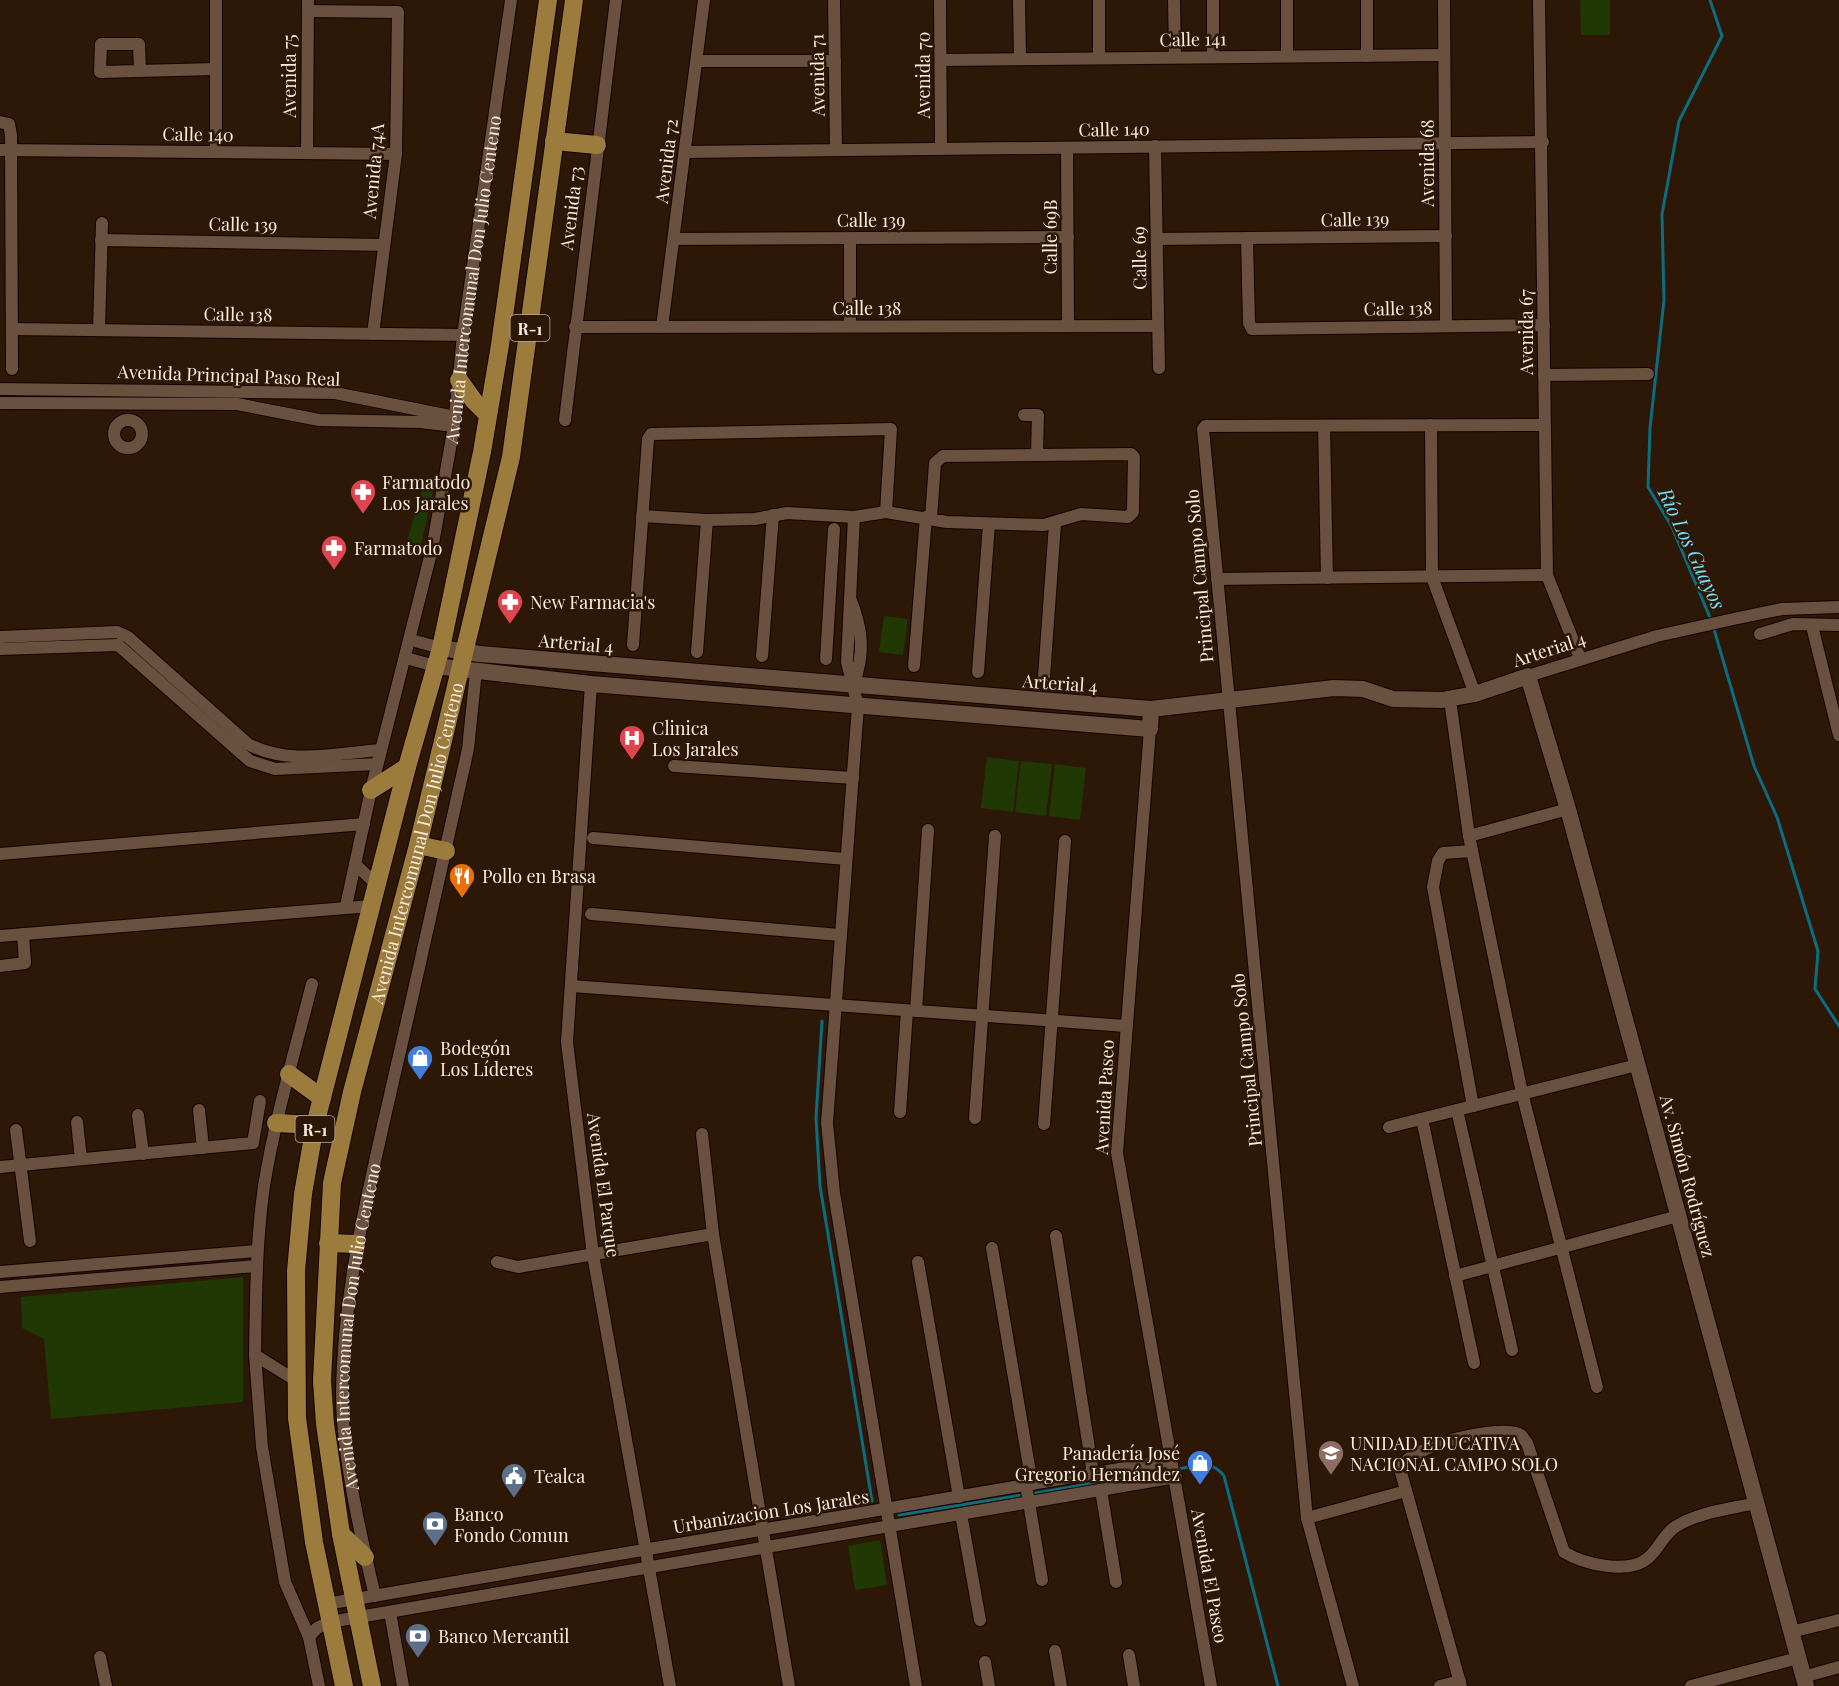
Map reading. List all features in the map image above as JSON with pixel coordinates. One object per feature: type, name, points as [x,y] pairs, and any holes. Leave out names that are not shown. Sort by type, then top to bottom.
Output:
[{"type":"main road","name":"Avenida Intercomunal Don Julio Centeno","points":[[344,1686],[328,1613],[303,1473],[295,1380],[296,1272],[303,1194],[315,1125],[376,884],[441,648],[488,414],[548,0]]},
{"type":"main road","name":"Avenida Intercomunal Don Julio Centeno","points":[[372,1686],[341,1534],[325,1424],[322,1381],[333,1183],[352,1092],[467,664],[511,457],[574,0]]},
{"type":"main road","points":[[554,141],[597,145]]},
{"type":"main road","points":[[459,380],[474,401],[488,414]]},
{"type":"main road","points":[[371,790],[407,767]]},
{"type":"main road","points":[[418,845],[446,851]]},
{"type":"main road","points":[[290,1074],[322,1098]]},
{"type":"main road","points":[[276,1123],[315,1125]]},
{"type":"main road","points":[[328,1243],[356,1244]]},
{"type":"main road","points":[[341,1534],[366,1557]]},
{"type":"street","points":[[216,0],[216,152]]},
{"type":"street","name":"Avenida Intercomunal Don Julio Centeno","points":[[346,906],[377,764],[411,640],[432,549],[455,422],[463,335],[511,0]]},
{"type":"street","name":"Avenida 73","points":[[565,420],[615,0]]},
{"type":"street","name":"Avenida 72","points":[[662,327],[704,0]]},
{"type":"street","name":"Avenida 71","points":[[834,0],[836,150]]},
{"type":"street","name":"Avenida 70","points":[[940,0],[941,149]]},
{"type":"street","points":[[1020,0],[1020,59]]},
{"type":"street","points":[[1099,0],[1099,58]]},
{"type":"street","points":[[1174,0],[1174,57]]},
{"type":"street","points":[[1213,0],[1213,57]]},
{"type":"street","points":[[1287,0],[1287,56]]},
{"type":"street","points":[[1366,0],[1367,56]]},
{"type":"street","name":"Avenida 68","points":[[1444,0],[1446,326]]},
{"type":"street","name":"Avenida 67","points":[[1539,0],[1543,142],[1547,575],[1580,658]]},
{"type":"street","name":"Avenida 74A","points":[[308,5],[398,12],[396,154],[373,334]]},
{"type":"street","name":"Avenida 75","points":[[307,153],[308,5]]},
{"type":"street","name":"Calle 141","points":[[941,60],[1444,55]]},
{"type":"street","points":[[697,61],[835,61]]},
{"type":"street","points":[[140,71],[215,69]]},
{"type":"street","points":[[0,122],[9,124],[10,129],[6,150],[6,243],[12,329],[12,369]]},
{"type":"street","name":"Calle 140","points":[[685,152],[1543,142]]},
{"type":"street","name":"Calle 69","points":[[1155,146],[1159,368]]},
{"type":"street","name":"Calle 69B","points":[[1067,148],[1068,326]]},
{"type":"street","name":"Calle 140","points":[[6,150],[396,154]]},
{"type":"street","points":[[99,330],[102,223]]},
{"type":"street","name":"Calle 139","points":[[1157,239],[1446,236]]},
{"type":"street","name":"Calle 139","points":[[674,239],[1068,237]]},
{"type":"street","points":[[850,238],[850,326]]},
{"type":"street","name":"Calle 138","points":[[1246,238],[1249,323],[1252,329],[1544,325]]},
{"type":"street","name":"Calle 139","points":[[101,240],[384,245]]},
{"type":"street","name":"Calle 138","points":[[575,327],[1158,326]]},
{"type":"street","name":"Calle 138","points":[[12,329],[463,335]]},
{"type":"street","points":[[1544,375],[1648,374]]},
{"type":"street","name":"Avenida Principal Paso Real","points":[[0,389],[335,393],[455,422]]},
{"type":"street","points":[[128,420],[133,403],[133,390]]},
{"type":"street","points":[[284,414],[286,392]]},
{"type":"street","name":"Avenida Principal Paso Real","points":[[0,403],[237,405],[320,420],[455,422]]},
{"type":"street","points":[[1024,415],[1038,415],[1037,454]]},
{"type":"street","points":[[1431,425],[1432,577],[1475,694]]},
{"type":"street","points":[[1327,578],[1324,426],[1544,425]]},
{"type":"street","name":"Principal Campo Solo","points":[[1324,426],[1205,426],[1203,429],[1307,1518],[1353,1686]]},
{"type":"street","points":[[633,645],[648,439],[651,434],[889,429],[892,431],[886,512]]},
{"type":"street","points":[[642,516],[707,520],[787,513],[854,516],[886,512],[928,517],[947,522],[1055,524],[1081,514],[1131,515],[1134,457],[1131,454],[1037,454],[950,455],[938,459],[935,463],[928,517],[914,666]]},
{"type":"street","points":[[762,656],[772,515]]},
{"type":"street","points":[[854,516],[849,596],[861,631],[861,664],[853,686],[858,706],[854,778],[827,1123],[829,1155],[885,1510],[916,1686]]},
{"type":"street","points":[[697,652],[707,520]]},
{"type":"street","points":[[978,672],[989,524]]},
{"type":"street","points":[[1044,677],[1055,524]]},
{"type":"street","points":[[826,659],[834,529]]},
{"type":"street","points":[[832,569],[851,571]]},
{"type":"street","points":[[1217,579],[1547,575]]},
{"type":"street","name":"Arterial 4","points":[[406,658],[435,666],[593,664],[1151,709],[1334,688],[1362,689],[1393,699],[1450,700],[1657,636],[1782,609],[1839,607]]},
{"type":"street","points":[[1760,634],[1793,624],[1839,625]]},
{"type":"street","points":[[1812,626],[1839,735]]},
{"type":"street","points":[[0,637],[106,632],[120,640],[250,761],[263,767],[275,769],[377,764]]},
{"type":"street","points":[[0,649],[120,640],[128,637],[248,744],[261,751],[288,757],[381,750]]},
{"type":"street","name":"Arterial 4","points":[[411,640],[441,648],[467,664],[591,684],[1150,729]]},
{"type":"street","name":"Avenida Intercomunal Don Julio Centeno","points":[[375,1596],[350,1465],[342,1397],[345,1333],[356,1244],[468,749],[467,664]]},
{"type":"street","points":[[591,684],[593,664]]},
{"type":"street","name":"Av. Simón Rodríguez","points":[[1528,676],[1568,809],[1804,1681]]},
{"type":"street","name":"Avenida El Parque","points":[[591,684],[567,1042],[570,1081],[593,1255],[670,1686]]},
{"type":"street","points":[[1450,700],[1469,836],[1522,1093],[1564,1248],[1597,1387]]},
{"type":"street","points":[[1150,729],[1151,709]]},
{"type":"street","name":"Avenida Paseo","points":[[1150,729],[1117,1153],[1174,1468]]},
{"type":"street","points":[[674,766],[854,778]]},
{"type":"street","points":[[1469,836],[1568,809]]},
{"type":"street","points":[[0,854],[364,824]]},
{"type":"street","points":[[900,1112],[912,1011],[928,830]]},
{"type":"street","points":[[975,1118],[995,836]]},
{"type":"street","points":[[593,838],[846,859]]},
{"type":"street","points":[[1044,1124],[1065,841]]},
{"type":"street","points":[[1472,851],[1443,853],[1438,861],[1433,887],[1473,1106]]},
{"type":"street","points":[[355,864],[376,884]]},
{"type":"street","points":[[0,936],[346,906],[371,906]]},
{"type":"street","points":[[591,914],[840,935]]},
{"type":"street","points":[[0,966],[25,963],[23,934]]},
{"type":"street","points":[[312,984],[276,1123],[264,1185],[257,1251],[255,1355],[262,1447],[285,1582],[309,1637],[319,1686]]},
{"type":"street","points":[[571,986],[1126,1026]]},
{"type":"street","points":[[1389,1127],[1638,1065]]},
{"type":"street","points":[[0,1167],[253,1143],[261,1101]]},
{"type":"street","points":[[198,1110],[203,1148]]},
{"type":"street","points":[[1457,1110],[1512,1350]]},
{"type":"street","points":[[138,1115],[143,1154]]},
{"type":"street","points":[[1422,1119],[1474,1363]]},
{"type":"street","points":[[77,1122],[81,1159]]},
{"type":"street","points":[[16,1130],[30,1241]]},
{"type":"street","points":[[702,1134],[713,1234],[789,1686]]},
{"type":"street","points":[[1455,1276],[1678,1216]]},
{"type":"street","points":[[498,1262],[519,1267],[713,1234]]},
{"type":"street","points":[[1056,1236],[1093,1474]]},
{"type":"street","points":[[992,1248],[1042,1580]]},
{"type":"street","points":[[0,1272],[257,1251]]},
{"type":"street","points":[[918,1262],[959,1497]]},
{"type":"street","points":[[0,1287],[257,1266]]},
{"type":"street","points":[[27,1270],[29,1284]]},
{"type":"street","points":[[255,1355],[295,1380]]},
{"type":"street","points":[[1440,1686],[1460,1683],[1406,1491],[1401,1465],[1429,1446],[1485,1434],[1512,1433],[1522,1436],[1527,1443],[1564,1552],[1592,1563],[1616,1566],[1644,1561],[1661,1539],[1676,1526],[1703,1515],[1756,1503]]},
{"type":"street","name":"Urbanizacion Los Jarales","points":[[355,1609],[390,1612],[888,1527],[961,1514],[1028,1491],[1093,1474],[1174,1468]]},
{"type":"street","name":"Urbanizacion Los Jarales","points":[[355,1609],[375,1596],[959,1497],[1028,1491],[1101,1490],[1174,1468]]},
{"type":"street","name":"Avenida El Paseo","points":[[1174,1468],[1211,1686]]},
{"type":"street","points":[[1101,1490],[1116,1582]]},
{"type":"street","points":[[1307,1518],[1406,1491]]},
{"type":"street","points":[[961,1514],[980,1620]]},
{"type":"street","points":[[309,1637],[328,1613],[355,1609]]},
{"type":"street","points":[[328,1613],[355,1609]]},
{"type":"street","points":[[390,1612],[403,1686]]},
{"type":"street","points":[[1791,1632],[1839,1620]]},
{"type":"street","points":[[1055,1652],[1061,1686]]},
{"type":"street","points":[[1129,1655],[1134,1686]]},
{"type":"street","points":[[100,1657],[106,1686]]},
{"type":"street","points":[[1691,1686],[1798,1658]]},
{"type":"street","points":[[985,1662],[989,1686]]},
{"type":"street","points":[[1804,1681],[1839,1667]]},
{"type":"green space","points":[[1580,0],[1610,0],[1610,35],[1581,35]]},
{"type":"green space","points":[[423,487],[434,488],[419,553],[404,551]]},
{"type":"green space","points":[[884,616],[908,619],[903,655],[879,652]]},
{"type":"green space","points":[[987,757],[1019,761],[1013,812],[981,808]]},
{"type":"green space","points":[[1021,761],[1052,764],[1046,816],[1015,812]]},
{"type":"green space","points":[[1055,764],[1086,768],[1080,820],[1049,816]]},
{"type":"green space","points":[[243,1277],[243,1402],[51,1419],[44,1339],[22,1328],[21,1297]]},
{"type":"green space","points":[[880,1540],[887,1585],[855,1590],[848,1546]]},
{"type":"waterway","name":"Río Los Guayos","points":[[1710,0],[1722,36],[1679,121],[1662,214],[1664,300],[1650,428],[1648,487],[1672,527],[1711,620]]},
{"type":"waterway","name":"Río Los Guayos","points":[[1713,626],[1754,766],[1777,817],[1818,951],[1815,989],[1839,1026]]},
{"type":"waterway","points":[[822,1021],[816,1118],[820,1186],[872,1501]]},
{"type":"waterway","points":[[1178,1469],[1203,1465],[1214,1467],[1224,1476],[1278,1686]]},
{"type":"waterway","points":[[1030,1494],[1171,1470]]},
{"type":"waterway","points":[[899,1515],[1023,1495]]},
{"type":"place","name":"Farmatodo Los Jarales","points":[[363,515]]},
{"type":"place","name":"Farmatodo","points":[[334,571]]},
{"type":"place","name":"New Farmacia's","points":[[510,625]]},
{"type":"place","name":"Clinica Los Jarales","points":[[632,761]]},
{"type":"place","name":"Pollo en Brasa","points":[[462,899]]},
{"type":"place","name":"Bodegón Los Líderes","points":[[420,1081]]},
{"type":"place","name":"UNIDAD EDUCATIVA NACIONAL CAMPO SOLO","points":[[1331,1476]]},
{"type":"place","name":"Panadería José Gregorio Hernández","points":[[1200,1486]]},
{"type":"place","name":"Tealca","points":[[514,1499]]},
{"type":"place","name":"Banco Fondo Comun","points":[[435,1547]]},
{"type":"place","name":"Banco Mercantil","points":[[418,1659]]}]
